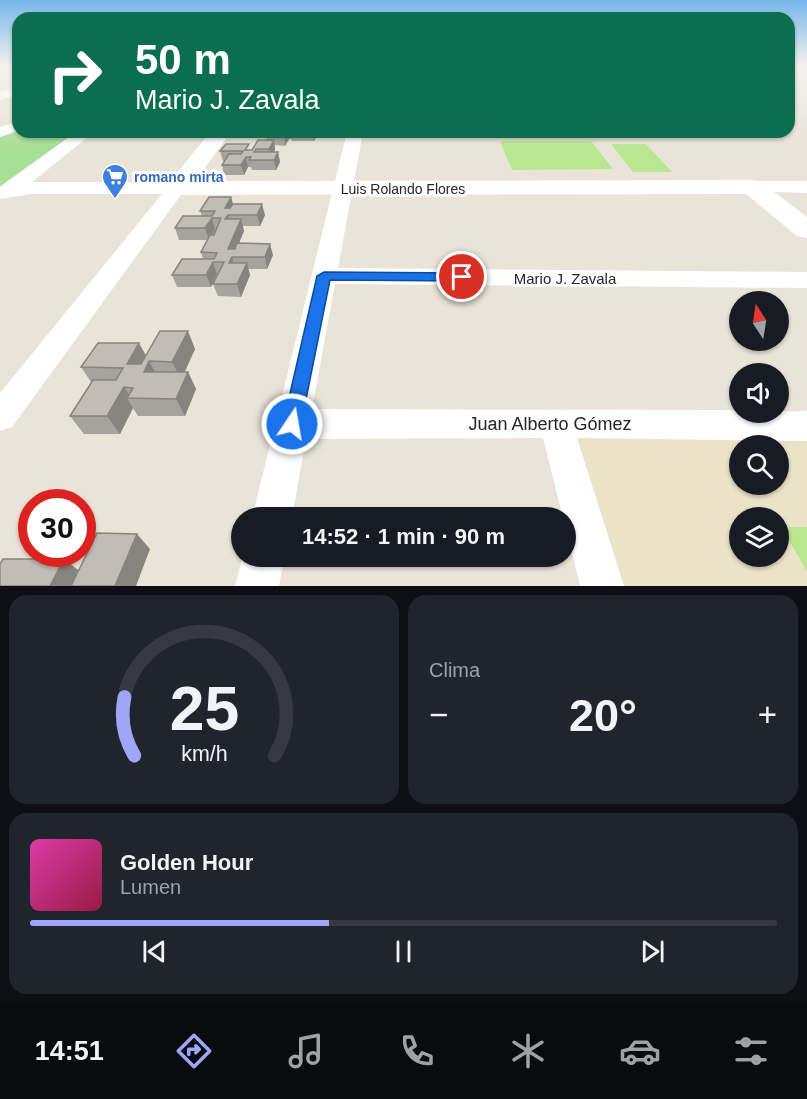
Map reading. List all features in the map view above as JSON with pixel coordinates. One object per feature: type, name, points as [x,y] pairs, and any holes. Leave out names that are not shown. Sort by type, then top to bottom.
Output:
[{"type":"street","points":[[3,194],[78,138]]},
{"type":"street","points":[[0,417],[216,138]]},
{"type":"street","points":[[274,507],[354,138]]},
{"type":"street","points":[[752,187],[807,230]]},
{"type":"street","name":"Luis Rolando Flores","points":[[3,194],[31,189],[807,187]]},
{"type":"street","name":"Mario J. Zavala","points":[[324,276],[807,280]]},
{"type":"street","points":[[556,423],[602,586]]},
{"type":"street","name":"Juan Alberto Gómez","points":[[292,424],[556,423],[807,426]]},
{"type":"street","points":[[257,586],[261,567]]},
{"type":"shaded area","points":[[567,432],[807,434],[807,586],[611,586]]},
{"type":"green space","points":[[12,132],[12,138],[68,138],[0,186],[0,136]]},
{"type":"green space","points":[[500,141],[591,141],[613,169],[512,170]]},
{"type":"green space","points":[[611,144],[646,144],[672,172],[633,172]]},
{"type":"green space","points":[[789,527],[807,527],[807,571],[789,541]]},
{"type":"building","points":[[258,140],[274,140],[269,149],[256,149],[254,152],[278,152],[274,160],[249,160],[251,157],[246,157],[241,165],[222,165],[229,154],[241,154],[243,151],[220,151],[226,144],[249,144],[245,150],[252,150]]},
{"type":"building","points":[[209,197],[231,197],[225,208],[230,208],[233,204],[262,204],[257,215],[228,215],[225,219],[241,219],[228,249],[235,249],[237,243],[270,244],[265,257],[232,257],[229,263],[247,263],[237,284],[213,284],[224,262],[213,262],[206,275],[172,275],[182,259],[214,259],[217,253],[201,252],[210,235],[214,235],[221,218],[212,218],[205,228],[175,228],[183,216],[212,216],[215,211],[200,211]]},
{"type":"building","points":[[160,331],[188,331],[172,362],[149,361],[144,372],[188,372],[176,399],[127,398],[133,388],[124,387],[107,416],[70,416],[93,380],[116,380],[123,368],[81,367],[98,343],[139,343],[127,364],[141,364]]},
{"type":"building","points":[[97,533],[137,534],[115,586],[71,586],[80,567],[96,567]]},
{"type":"building","points":[[3,559],[18,559],[18,567],[60,567],[50,586],[0,586],[0,564]]},
{"type":"place","name":"romano mirta","points":[[115,200]]},
{"type":"route","points":[[292,424],[324,276],[462,277]]}]
